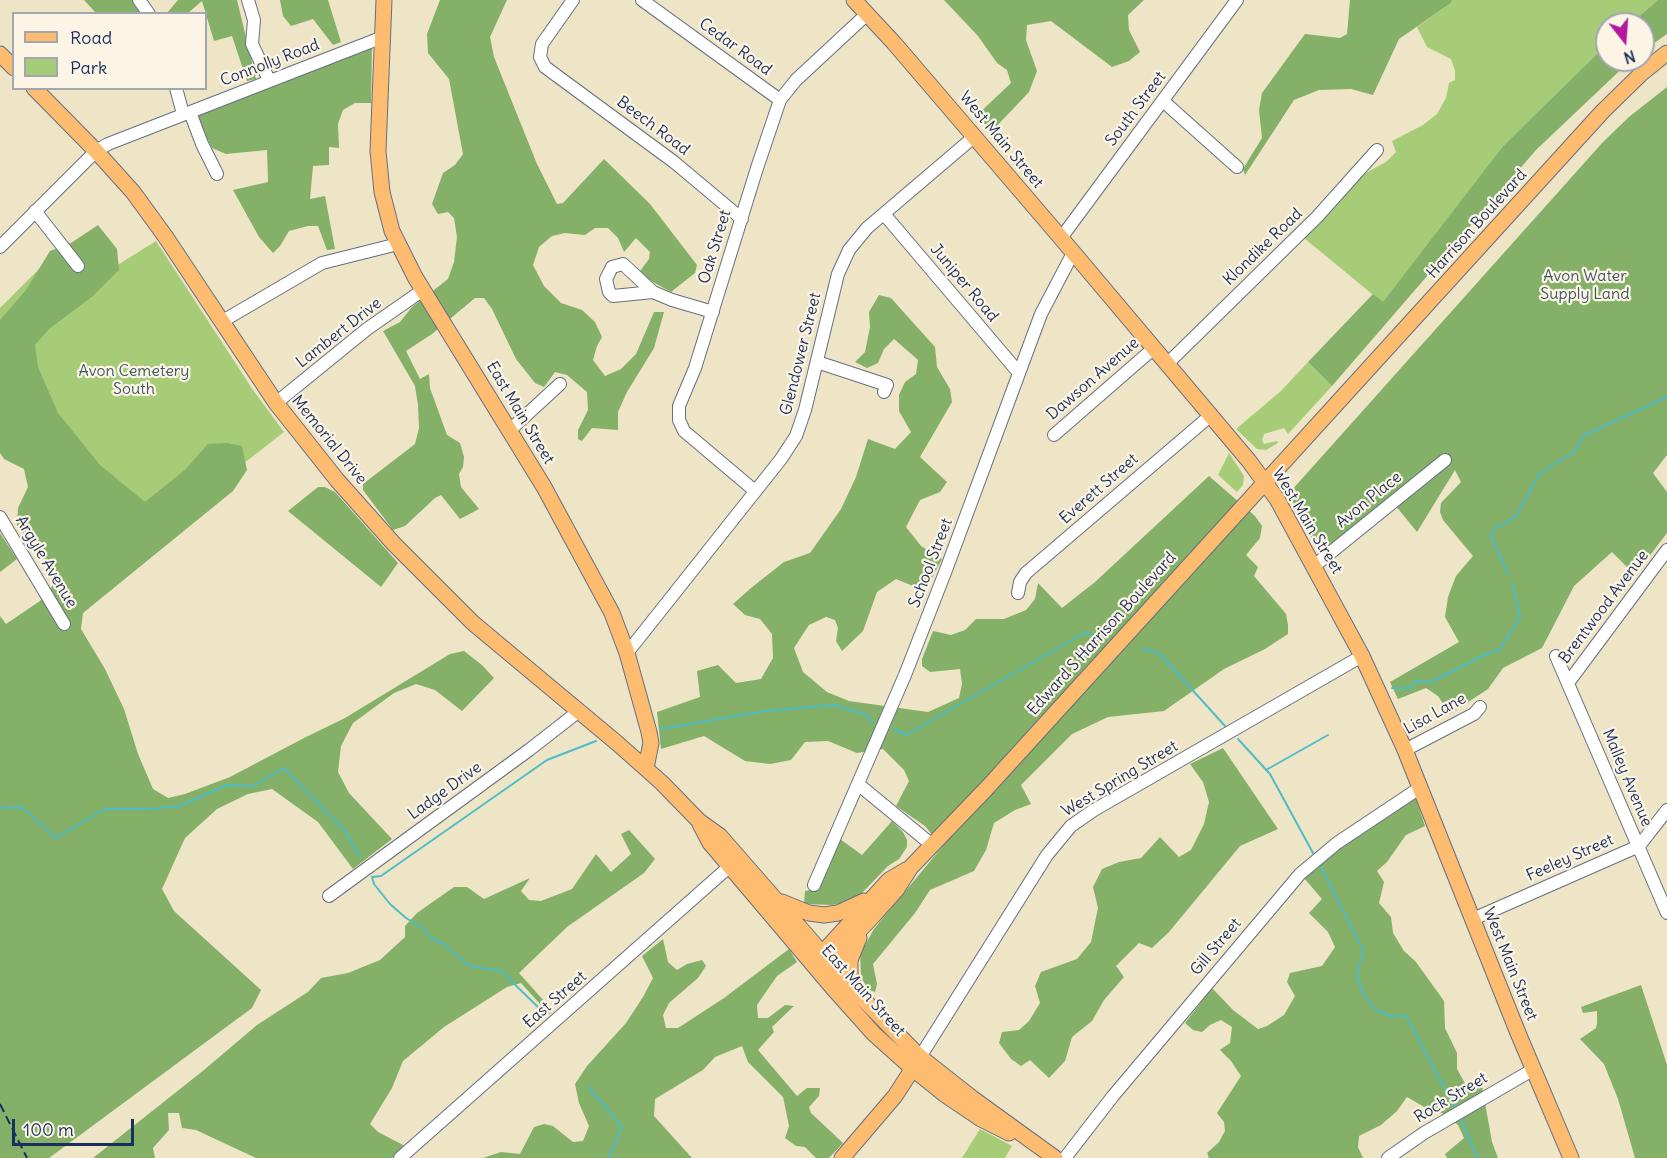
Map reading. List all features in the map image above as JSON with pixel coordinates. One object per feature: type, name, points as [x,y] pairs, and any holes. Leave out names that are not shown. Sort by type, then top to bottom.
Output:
[{"type":"main road","name":"East Main Street","points":[[384,0],[377,137],[378,164],[382,192],[398,244],[423,290],[544,487],[612,613],[627,652],[651,743],[646,768],[699,821],[720,836],[777,899],[874,1034],[1055,1158]]},
{"type":"main road","name":"West Main Street","points":[[854,0],[975,136],[1154,348],[1264,481],[1297,534],[1362,656],[1405,750],[1571,1158]]},
{"type":"main road","name":"Harrison Boulevard","points":[[1317,423],[1603,111],[1636,78],[1667,53]]},
{"type":"main road","points":[[0,54],[12,66]]},
{"type":"main road","name":"Memorial Drive","points":[[36,90],[96,151],[151,215],[276,403],[351,497],[435,587],[506,651],[646,768]]},
{"type":"main road","name":"Edward S Harrison Boulevard","points":[[821,962],[873,916],[897,889],[911,867],[986,789],[1317,423]]},
{"type":"main road","name":"East Main Street","points":[[699,821],[710,843],[730,866],[821,962],[856,992],[916,1063]]},
{"type":"main road","name":"Edward S Harrison Boulevard","points":[[821,962],[889,880],[911,867]]},
{"type":"main road","points":[[777,899],[809,913],[838,913],[858,905],[889,880]]},
{"type":"main road","points":[[856,992],[850,974],[850,960],[857,940],[873,916]]},
{"type":"main road","points":[[842,1158],[895,1096],[916,1063]]},
{"type":"street","points":[[248,0],[254,20],[251,34],[252,44],[269,80]]},
{"type":"street","name":"Beech Road","points":[[573,0],[542,44],[541,63],[674,162],[741,219]]},
{"type":"street","name":"Cedar Road","points":[[642,0],[780,100]]},
{"type":"street","name":"South Street","points":[[1061,238],[1237,0]]},
{"type":"street","name":"Oak Street","points":[[755,491],[690,438],[679,420],[679,406],[695,368],[780,100],[796,80],[867,14]]},
{"type":"street","name":"Connolly Road","points":[[0,247],[96,151],[108,144],[383,37]]},
{"type":"street","points":[[177,90],[217,174]]},
{"type":"street","points":[[1162,101],[1237,167]]},
{"type":"street","name":"Glendower Street","points":[[627,652],[781,459],[796,436],[805,410],[842,261],[857,239],[975,136]]},
{"type":"street","name":"Klondike Road","points":[[1167,364],[1317,217],[1377,150]]},
{"type":"street","points":[[35,212],[78,266]]},
{"type":"street","name":"Juniper Road","points":[[884,214],[1019,373]]},
{"type":"street","points":[[221,322],[322,263],[398,244]]},
{"type":"street","name":"School Street","points":[[814,885],[876,744],[946,570],[1048,299],[1074,253]]},
{"type":"street","name":"Lambert Drive","points":[[276,403],[368,328],[423,290]]},
{"type":"street","points":[[653,291],[672,300],[713,312]]},
{"type":"street","name":"Dawson Avenue","points":[[1053,435],[1154,348]]},
{"type":"street","points":[[817,362],[887,385],[884,392]]},
{"type":"street","points":[[510,430],[560,384]]},
{"type":"street","name":"Everett Street","points":[[1018,592],[1020,582],[1026,573],[1210,416]]},
{"type":"street","name":"Avon Place","points":[[1314,566],[1445,460]]},
{"type":"street","name":"Argyle Avenue","points":[[0,517],[64,624]]},
{"type":"street","name":"Brentwood Avenue","points":[[1568,683],[1667,550]]},
{"type":"street","name":"West Spring Street","points":[[916,1063],[1047,855],[1071,826],[1362,656]]},
{"type":"street","name":"Malley Avenue","points":[[1556,656],[1667,913]]},
{"type":"street","name":"Lisa Lane","points":[[1405,750],[1474,714],[1480,707]]},
{"type":"street","name":"Ladge Drive","points":[[329,896],[522,756],[579,711]]},
{"type":"street","points":[[858,784],[932,845]]},
{"type":"street","name":"Gill Street","points":[[1065,1158],[1113,1096],[1300,874],[1337,843],[1421,787]]},
{"type":"street","name":"Feeley Street","points":[[1473,919],[1639,846],[1667,810]]},
{"type":"street","name":"East Street","points":[[400,1158],[730,866]]},
{"type":"street","name":"Rock Street","points":[[1388,1158],[1432,1128],[1534,1069]]},
{"type":"green space","points":[[84,0],[133,0],[142,12],[95,12]]},
{"type":"green space","points":[[178,0],[237,0],[256,79],[247,81],[232,36],[214,41],[202,1],[189,12],[168,12]]},
{"type":"green space","points":[[280,0],[328,0],[341,42],[333,45],[313,19],[291,26],[283,16]]},
{"type":"green space","points":[[440,0],[507,0],[490,37],[494,57],[537,164],[557,204],[563,203],[604,159],[650,204],[697,265],[695,273],[671,292],[651,281],[640,271],[649,259],[650,252],[636,238],[624,252],[618,238],[608,228],[595,228],[585,235],[565,233],[552,236],[539,247],[533,265],[544,286],[561,303],[582,310],[595,322],[602,337],[593,360],[605,376],[621,369],[636,354],[654,312],[664,312],[654,348],[627,392],[618,412],[618,430],[592,428],[582,441],[578,439],[578,430],[588,410],[587,392],[567,375],[555,372],[544,387],[535,383],[516,359],[492,309],[484,298],[475,298],[432,334],[406,351],[420,379],[429,374],[430,388],[447,435],[460,443],[464,457],[463,467],[459,474],[461,487],[479,509],[460,519],[441,495],[405,526],[393,530],[363,490],[363,484],[415,444],[419,428],[418,405],[415,386],[383,331],[400,322],[412,307],[448,279],[454,262],[457,237],[454,218],[448,212],[438,214],[432,204],[443,173],[455,165],[463,154],[449,79],[428,53],[427,34]]},
{"type":"green space","points":[[944,0],[1144,0],[1128,15],[1129,30],[1140,52],[1129,61],[1112,67],[1051,21],[1027,25],[1026,40],[1037,71],[1029,92],[993,130],[975,117],[1011,83],[1007,70],[997,63],[978,36]]},
{"type":"green space","points":[[1350,0],[1452,0],[1451,3],[1399,39],[1373,95],[1351,89],[1319,90],[1294,100],[1245,175],[1243,169],[1262,138],[1259,110],[1262,93],[1305,34],[1340,38],[1347,34]]},
{"type":"green space","points":[[1452,0],[1658,0],[1644,12],[1595,12],[1595,56],[1503,146],[1383,303],[1304,238],[1362,175],[1386,162],[1396,152],[1392,141],[1423,125],[1437,114],[1446,98],[1449,83],[1455,80],[1455,71],[1451,59],[1427,47],[1417,27]]},
{"type":"green space","points":[[1658,0],[1667,0],[1667,34],[1655,42],[1655,12],[1644,12]]},
{"type":"green space","points":[[372,48],[371,103],[355,103],[343,110],[338,124],[339,148],[329,147],[329,165],[313,166],[310,199],[325,196],[335,249],[327,250],[318,226],[308,226],[289,231],[273,253],[259,237],[233,190],[268,182],[267,150],[226,154],[212,148],[197,117]]},
{"type":"green space","points":[[1595,56],[1595,72],[1618,72],[1536,150],[1332,386],[1308,362],[1373,294],[1383,302],[1503,146]]},
{"type":"green space","name":"Avon Water Supply Land","points":[[1667,87],[1667,455],[1653,473],[1667,492],[1667,533],[1635,575],[1612,552],[1574,586],[1542,648],[1503,668],[1488,689],[1450,714],[1438,696],[1426,688],[1398,699],[1390,682],[1459,642],[1445,617],[1448,597],[1456,576],[1473,556],[1443,520],[1440,512],[1441,503],[1461,482],[1455,470],[1417,532],[1395,505],[1324,562],[1292,500],[1291,491],[1603,142],[1629,117]]},
{"type":"green space","points":[[98,225],[117,249],[119,270],[93,296],[49,329],[35,345],[38,367],[58,413],[100,465],[145,502],[186,469],[208,444],[227,443],[242,446],[247,470],[233,491],[83,613],[81,629],[105,669],[124,709],[138,754],[153,789],[168,798],[230,777],[345,718],[450,654],[464,651],[494,678],[462,711],[435,690],[416,684],[394,693],[353,723],[341,746],[338,772],[349,793],[392,839],[353,869],[318,822],[272,789],[248,794],[217,809],[185,838],[162,889],[174,911],[261,990],[252,1008],[49,1158],[0,1158],[0,616],[6,624],[40,601],[53,585],[47,563],[17,525],[18,508],[28,487],[24,469],[4,459],[0,453],[0,320],[26,290],[50,251],[71,243]]},
{"type":"green space","name":"Avon Cemetery South","points":[[156,241],[253,390],[284,432],[133,550],[0,349],[0,308],[56,252],[92,281]]},
{"type":"green space","points":[[879,295],[891,298],[935,347],[937,367],[950,389],[952,402],[920,457],[947,482],[940,492],[920,500],[906,527],[921,546],[942,559],[925,591],[896,579],[877,592],[863,631],[842,651],[836,641],[838,628],[835,620],[826,617],[809,625],[794,648],[803,672],[827,692],[849,701],[928,712],[959,698],[962,684],[960,669],[930,672],[922,666],[922,659],[933,631],[951,635],[965,630],[976,619],[1004,619],[1026,610],[1035,599],[1038,583],[1062,608],[1095,582],[1209,476],[1255,516],[1262,526],[1260,538],[1246,555],[1258,567],[1254,576],[1286,614],[1288,634],[1265,649],[1224,669],[1164,711],[1108,717],[1072,734],[1021,785],[1031,804],[1015,810],[994,823],[986,850],[974,871],[930,890],[915,913],[873,964],[877,984],[875,992],[867,989],[861,976],[860,954],[874,929],[942,847],[925,826],[896,806],[909,781],[904,770],[883,749],[857,753],[828,741],[805,742],[791,760],[770,764],[745,761],[704,736],[661,749],[657,712],[700,697],[697,671],[718,665],[736,683],[761,679],[773,658],[772,634],[760,619],[745,615],[733,604],[784,562],[810,553],[841,509],[856,477],[868,439],[895,449],[911,432],[899,411],[899,395],[905,382],[916,374],[918,360],[894,339],[884,349],[878,363],[867,368],[855,362],[865,352],[870,327],[869,312]]},
{"type":"green space","points":[[1308,362],[1332,386],[1288,434],[1284,428],[1264,434],[1262,440],[1264,444],[1277,441],[1278,443],[1266,450],[1257,449],[1236,429],[1281,391]]},
{"type":"green space","points":[[1229,453],[1244,476],[1243,485],[1237,492],[1218,475]]},
{"type":"green space","points":[[318,487],[325,487],[335,492],[398,563],[381,587],[288,511]]},
{"type":"green space","points":[[0,533],[17,559],[0,572]]},
{"type":"green space","points":[[1223,748],[1278,829],[1240,846],[1169,932],[1152,948],[1139,943],[1116,966],[1124,977],[1104,1000],[1092,1021],[1072,1037],[1065,1061],[1049,1078],[1030,1060],[1021,1066],[1011,1059],[999,1043],[1002,1032],[1019,1030],[1029,1021],[1040,1003],[1035,986],[1041,972],[1077,959],[1091,942],[1098,908],[1093,887],[1102,869],[1119,862],[1141,858],[1160,837],[1179,857],[1191,850],[1204,824],[1209,802],[1203,782],[1190,764]]},
{"type":"green space","points":[[1416,799],[1425,826],[1406,835],[1387,862],[1377,871],[1384,882],[1379,903],[1391,917],[1393,933],[1404,951],[1416,962],[1444,1001],[1445,1028],[1457,1053],[1457,1069],[1467,1087],[1482,1086],[1492,1142],[1498,1158],[1447,1158],[1445,1154],[1464,1138],[1458,1125],[1442,1113],[1431,1111],[1407,1097],[1397,1111],[1381,1125],[1359,1136],[1358,1147],[1363,1158],[1209,1158],[1207,1153],[1219,1142],[1225,1131],[1224,1122],[1217,1113],[1241,1076],[1220,1050],[1230,1043],[1232,1027],[1221,1020],[1202,1032],[1193,1030],[1185,1023],[1212,988],[1233,1010],[1258,1029],[1284,1015],[1295,996],[1287,982],[1290,973],[1322,966],[1335,947],[1328,932],[1309,913],[1322,899],[1304,878],[1343,844]]},
{"type":"green space","points":[[892,821],[903,832],[907,840],[907,847],[899,859],[888,866],[861,894],[846,902],[832,905],[804,904],[805,891],[817,889],[840,839],[862,855]]},
{"type":"green space","points":[[629,830],[655,859],[644,873],[567,927],[519,973],[553,1011],[549,1014],[521,983],[507,987],[444,1027],[403,1061],[392,1088],[370,1124],[378,1132],[405,1146],[392,1158],[256,1158],[196,1130],[182,1128],[179,1113],[168,1113],[169,1130],[153,1148],[155,1158],[93,1158],[257,1025],[308,992],[321,978],[348,973],[380,960],[405,937],[405,926],[417,913],[454,887],[467,887],[484,899],[530,878],[521,891],[529,900],[541,901],[572,889],[596,854],[611,872],[631,854],[621,834]]},
{"type":"green space","points":[[663,939],[668,962],[677,970],[687,964],[702,960],[706,966],[698,978],[669,1003],[663,1015],[666,1028],[678,1028],[724,998],[789,949],[797,962],[777,976],[770,986],[757,1005],[758,1018],[768,1018],[785,1005],[794,1006],[772,1027],[774,1032],[758,1050],[797,1096],[807,1088],[820,1088],[819,1096],[809,1107],[811,1113],[843,1143],[829,1158],[816,1158],[805,1147],[796,1146],[785,1138],[789,1126],[783,1097],[748,1062],[742,1046],[715,1057],[703,1070],[655,1099],[654,1116],[692,1158],[483,1158],[501,1152],[520,1154],[534,1127],[544,1124],[553,1126],[573,1142],[583,1141],[589,1126],[579,1103],[575,1084],[587,1066],[626,1023],[643,997],[653,978],[642,956]]},
{"type":"green space","points":[[1641,985],[1667,1065],[1667,1158],[1635,1158],[1618,1099],[1604,1064],[1580,1039],[1596,1028],[1597,1024],[1597,1011],[1583,1013],[1581,1007]]},
{"type":"green space","points":[[980,1129],[1012,1146],[1005,1158],[962,1158]]},
{"type":"waterway","points":[[1508,574],[1491,536],[1496,527],[1516,516],[1540,473],[1574,452],[1583,436],[1667,397]]},
{"type":"waterway","points":[[1392,688],[1410,688],[1416,681],[1431,682],[1484,655],[1499,650],[1520,616],[1512,583]]},
{"type":"waterway","points":[[894,729],[906,735],[1084,633],[1102,638]]},
{"type":"waterway","points":[[1143,649],[1159,653],[1225,726]]},
{"type":"waterway","points":[[661,729],[765,711],[835,705],[867,715],[872,723]]},
{"type":"waterway","points":[[1266,770],[1328,735]]},
{"type":"waterway","points":[[1238,739],[1270,774],[1313,853]]},
{"type":"waterway","points":[[540,1009],[501,971],[470,966],[442,943],[431,938],[423,928],[406,918],[390,904],[374,884],[372,877],[381,876],[547,760],[596,741]]},
{"type":"waterway","points":[[0,808],[22,807],[56,838],[105,809],[180,806],[227,785],[253,786],[284,768],[345,831],[360,857]]},
{"type":"waterway","points":[[1321,867],[1363,950],[1357,976],[1363,994],[1375,1009],[1390,1016],[1406,1016],[1454,1106]]},
{"type":"waterway","points":[[588,1087],[622,1126],[609,1158]]},
{"type":"waterway","points":[[1461,1119],[1477,1158]]},
{"type":"railway","points":[[0,1104],[27,1158]]}]
